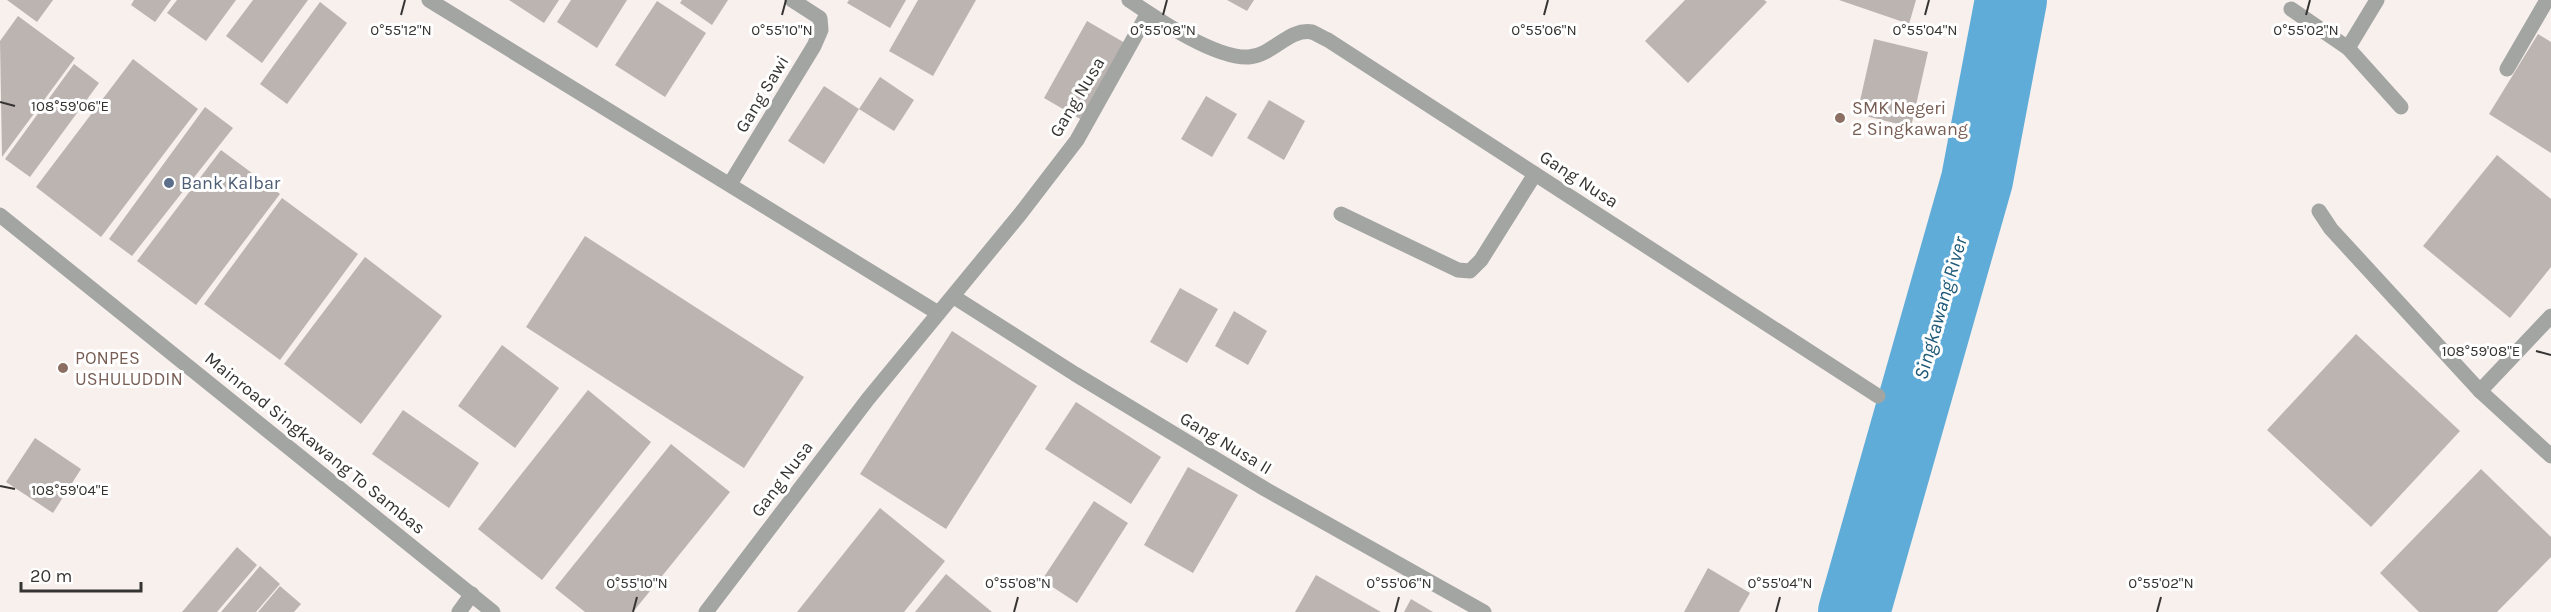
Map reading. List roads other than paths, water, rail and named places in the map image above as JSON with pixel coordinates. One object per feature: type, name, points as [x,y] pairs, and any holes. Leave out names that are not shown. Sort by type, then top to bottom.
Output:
[{"type":"street","points":[[429,0],[938,313]]},
{"type":"street","name":"Gang Sawi","points":[[730,184],[814,46],[821,30],[820,18],[792,0]]},
{"type":"street","points":[[1129,0],[1148,13]]},
{"type":"street","points":[[2348,48],[2377,0]]},
{"type":"street","points":[[2507,69],[2547,0]]},
{"type":"street","points":[[2291,9],[2348,48],[2401,107]]},
{"type":"street","name":"Gang Nusa","points":[[706,612],[868,399],[938,313],[954,297],[1077,140],[1148,13],[1177,32],[1205,45],[1247,57],[1268,53],[1281,41],[1297,33],[1311,32],[1328,40],[1878,396]]},
{"type":"street","points":[[1341,214],[1458,270],[1470,271],[1481,260],[1534,174]]},
{"type":"street","points":[[2319,211],[2331,229],[2480,391],[2551,456]]},
{"type":"street","name":"Mainroad Singkawang To Sambas","points":[[0,215],[493,612]]},
{"type":"street","name":"Gang Nusa II","points":[[954,297],[1075,375],[1265,489],[1484,612]]},
{"type":"street","points":[[2480,391],[2551,316]]},
{"type":"street","points":[[459,612],[472,594]]},
{"type":"waterway","name":"Singkawang River","points":[[1854,612],[1977,180],[2011,0]]},
{"type":"place","name":"SMK Negeri 2 Singkawang","points":[[1840,118]]},
{"type":"place","name":"Bank Kalbar","points":[[169,183]]},
{"type":"place","name":"PONPES USHULUDDIN","points":[[63,368]]}]
